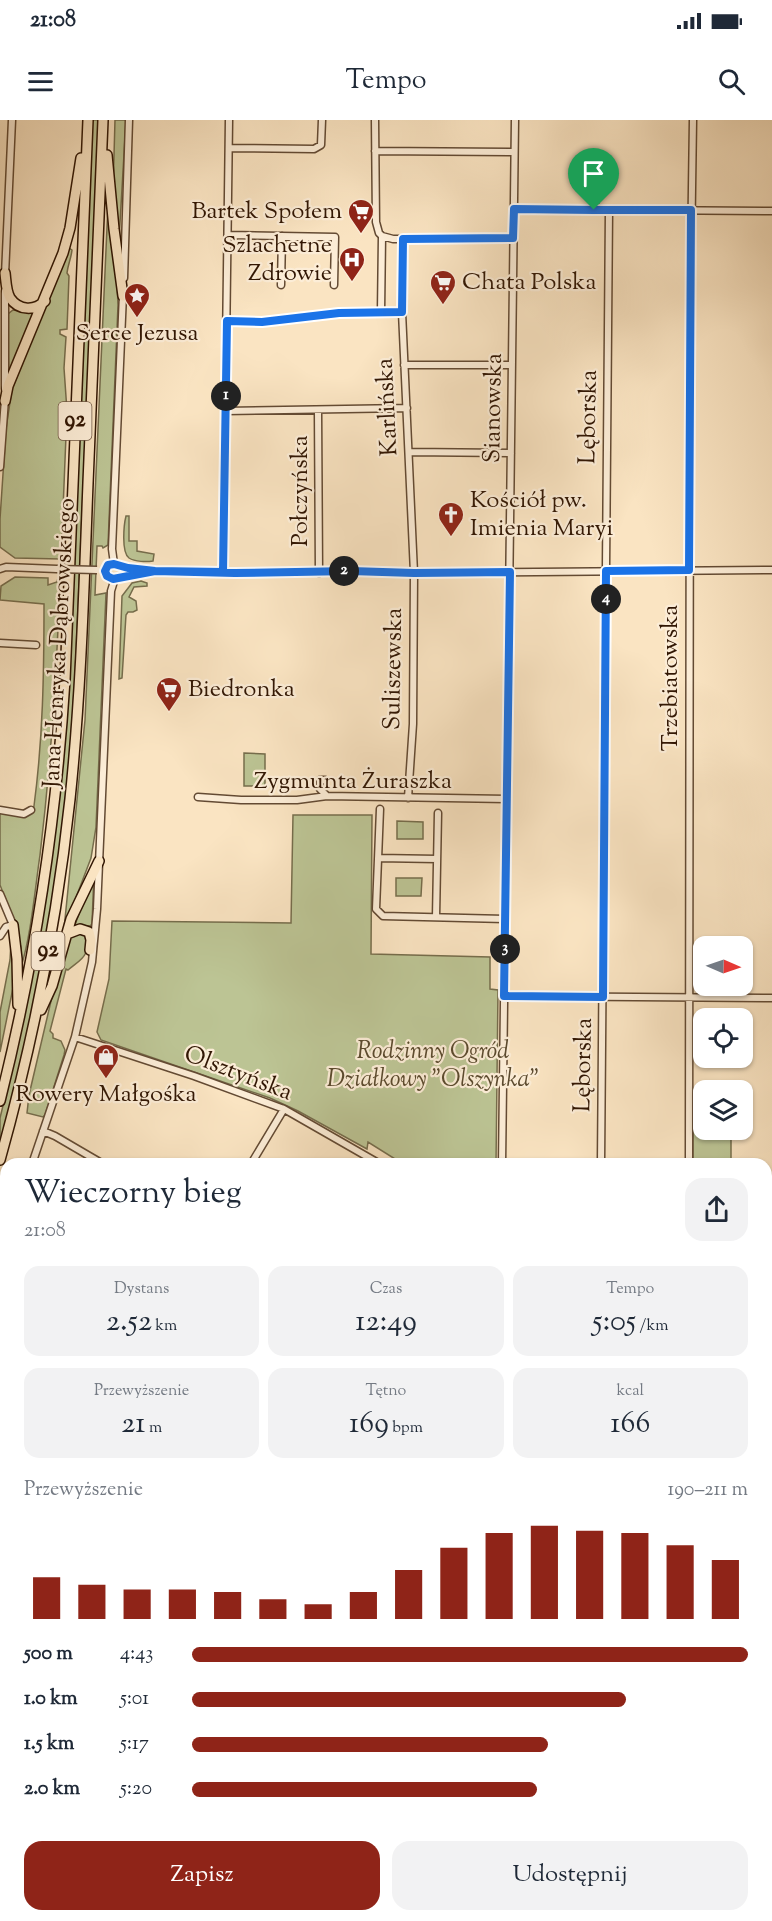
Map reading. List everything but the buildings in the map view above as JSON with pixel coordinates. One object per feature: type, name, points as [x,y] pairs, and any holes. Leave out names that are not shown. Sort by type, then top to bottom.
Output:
[{"type":"main road","points":[[5,401],[63,253],[70,228],[88,120]]},
{"type":"main road","name":"Jana Henryka Dąbrowskiego","points":[[0,1101],[18,1022],[44,884],[62,722],[88,120]]},
{"type":"main road","points":[[104,120],[123,296]]},
{"type":"main road","name":"Jana Henryka Dąbrowskiego","points":[[1,1158],[34,1026],[69,816],[77,729],[104,120]]},
{"type":"main road","points":[[5,273],[9,295],[17,305],[34,308],[45,301]]},
{"type":"main road","points":[[34,1026],[52,986],[71,919],[99,861]]},
{"type":"main road","points":[[13,925],[17,959],[18,1022]]},
{"type":"main road","points":[[67,934],[80,929],[89,932],[90,950]]},
{"type":"street","points":[[0,467],[5,401],[5,273],[12,120]]},
{"type":"street","name":"Jana Henryka Dąbrowskiego","points":[[116,564],[112,549],[129,120]]},
{"type":"street","points":[[223,572],[229,120]]},
{"type":"street","points":[[229,148],[314,149],[321,145],[322,120]]},
{"type":"street","points":[[375,120],[376,228],[382,236],[381,312]]},
{"type":"street","name":"Sianowska","points":[[502,1158],[515,120]]},
{"type":"street","name":"Trzebiatowska","points":[[688,1158],[689,570],[693,120]]},
{"type":"street","points":[[375,151],[514,152]]},
{"type":"street","points":[[594,210],[595,200]]},
{"type":"street","points":[[514,209],[772,211]]},
{"type":"street","name":"Lęborska","points":[[601,1158],[609,210]]},
{"type":"street","points":[[228,235],[335,237],[334,285]]},
{"type":"street","points":[[281,285],[282,236]]},
{"type":"street","points":[[382,236],[393,239],[513,238]]},
{"type":"street","name":"Karlińska","points":[[403,239],[402,312],[414,573]]},
{"type":"street","points":[[227,321],[262,322],[339,313],[402,312]]},
{"type":"street","points":[[404,365],[512,365]]},
{"type":"street","points":[[225,411],[406,408]]},
{"type":"street","name":"Połczyńska","points":[[318,410],[319,573]]},
{"type":"street","points":[[409,452],[511,453]]},
{"type":"street","points":[[105,571],[108,565],[116,564],[155,571],[319,573],[772,570]]},
{"type":"street","points":[[116,564],[120,571],[116,578]]},
{"type":"street","points":[[0,569],[6,567],[97,570],[105,571],[109,577],[116,578],[155,571]]},
{"type":"street","name":"Suliszewska","points":[[408,798],[413,724],[414,573]]},
{"type":"street","name":"Jana Henryka Dąbrowskiego","points":[[34,1158],[75,1037],[92,962],[96,928],[111,591],[116,578]]},
{"type":"street","points":[[0,643],[36,645]]},
{"type":"street","points":[[325,780],[320,780],[320,789],[327,796]]},
{"type":"street","name":"Zygmunta Żuraszka","points":[[198,797],[241,800],[297,800],[327,796],[507,799]]},
{"type":"street","points":[[380,808],[376,909],[379,914],[382,916],[506,919]]},
{"type":"street","points":[[0,810],[24,814],[31,810]]},
{"type":"street","points":[[436,917],[438,813]]},
{"type":"street","points":[[378,858],[437,859]]},
{"type":"street","points":[[0,894],[13,925],[6,927],[0,936]]},
{"type":"street","points":[[504,996],[772,998]]},
{"type":"street","name":"Olsztyńska","points":[[75,1037],[194,1076],[284,1109],[370,1158]]},
{"type":"street","points":[[255,1158],[284,1109]]},
{"type":"street","points":[[43,1131],[93,1158]]},
{"type":"green space","points":[[92,120],[99,120],[75,675],[68,772],[57,870],[44,949],[29,1027],[0,1144],[0,1118],[38,947],[54,843]]},
{"type":"green space","points":[[115,120],[126,120],[119,240],[113,191]]},
{"type":"green space","points":[[108,205],[118,305],[108,545],[103,548],[97,546],[95,595],[106,593],[96,827],[91,858],[64,929],[85,720]]},
{"type":"green space","points":[[69,248],[72,250],[67,273],[69,276],[67,329],[60,330],[60,334],[66,337],[64,368],[67,411],[61,559],[15,558],[0,547],[6,429],[12,389]]},
{"type":"green space","points":[[13,310],[37,311],[9,379],[7,319],[8,314]]},
{"type":"green space","points":[[126,516],[129,516],[129,541],[137,541],[137,551],[154,554],[153,561],[134,560],[126,555],[124,525]]},
{"type":"green space","points":[[15,577],[48,578],[48,585],[57,582],[60,578],[53,717],[44,820],[30,927],[21,967],[21,948],[16,925],[0,885],[0,813],[26,816],[34,806],[42,705],[44,604],[0,600],[1,586]]},
{"type":"green space","points":[[141,581],[147,583],[147,586],[134,587],[129,597],[136,601],[137,610],[128,612],[126,615],[122,678],[119,679],[122,596],[132,583]]},
{"type":"green space","points":[[244,753],[265,754],[265,786],[244,786]]},
{"type":"green space","name":"Rodzinny Ogród Działkowy \"Olszynka\"","points":[[293,815],[372,815],[371,954],[490,957],[490,989],[498,990],[496,1158],[393,1158],[368,1142],[367,1149],[270,1098],[101,1040],[97,1032],[109,979],[112,921],[291,923]]},
{"type":"green space","points":[[397,821],[423,822],[423,839],[397,839]]},
{"type":"green space","points":[[94,872],[92,924],[90,926],[75,925]]},
{"type":"green space","points":[[396,878],[422,878],[421,896],[396,896]]},
{"type":"green space","points":[[76,932],[86,935],[86,952],[78,962],[68,970],[66,969],[50,1031],[53,1038],[61,1041],[65,1050],[43,1117],[27,1113],[29,1095],[55,984],[70,937]]},
{"type":"green space","points":[[13,940],[14,983],[0,1052],[0,1012]]},
{"type":"green space","points":[[693,1140],[731,1140],[731,1158],[693,1158]]},
{"type":"place","name":"Bartek Społem","points":[[361,235]]},
{"type":"place","name":"Szlachetne Zdrowie","points":[[352,283]]},
{"type":"place","name":"Chata Polska","points":[[443,306]]},
{"type":"place","name":"Serce Jezusa","points":[[137,319]]},
{"type":"place","name":"Kościół pw. Imienia Maryi","points":[[451,538]]},
{"type":"place","name":"Biedronka","points":[[169,713]]},
{"type":"place","name":"Rowery Małgośka","points":[[106,1080]]},
{"type":"route","points":[[594,210],[514,209],[513,238],[403,239],[402,312],[339,313],[262,322],[227,321],[223,572],[155,571],[113,579],[107,576],[105,571],[108,565],[114,564],[155,571],[235,573],[510,572],[504,996],[603,997],[606,571],[689,570],[691,210],[594,210]]}]
